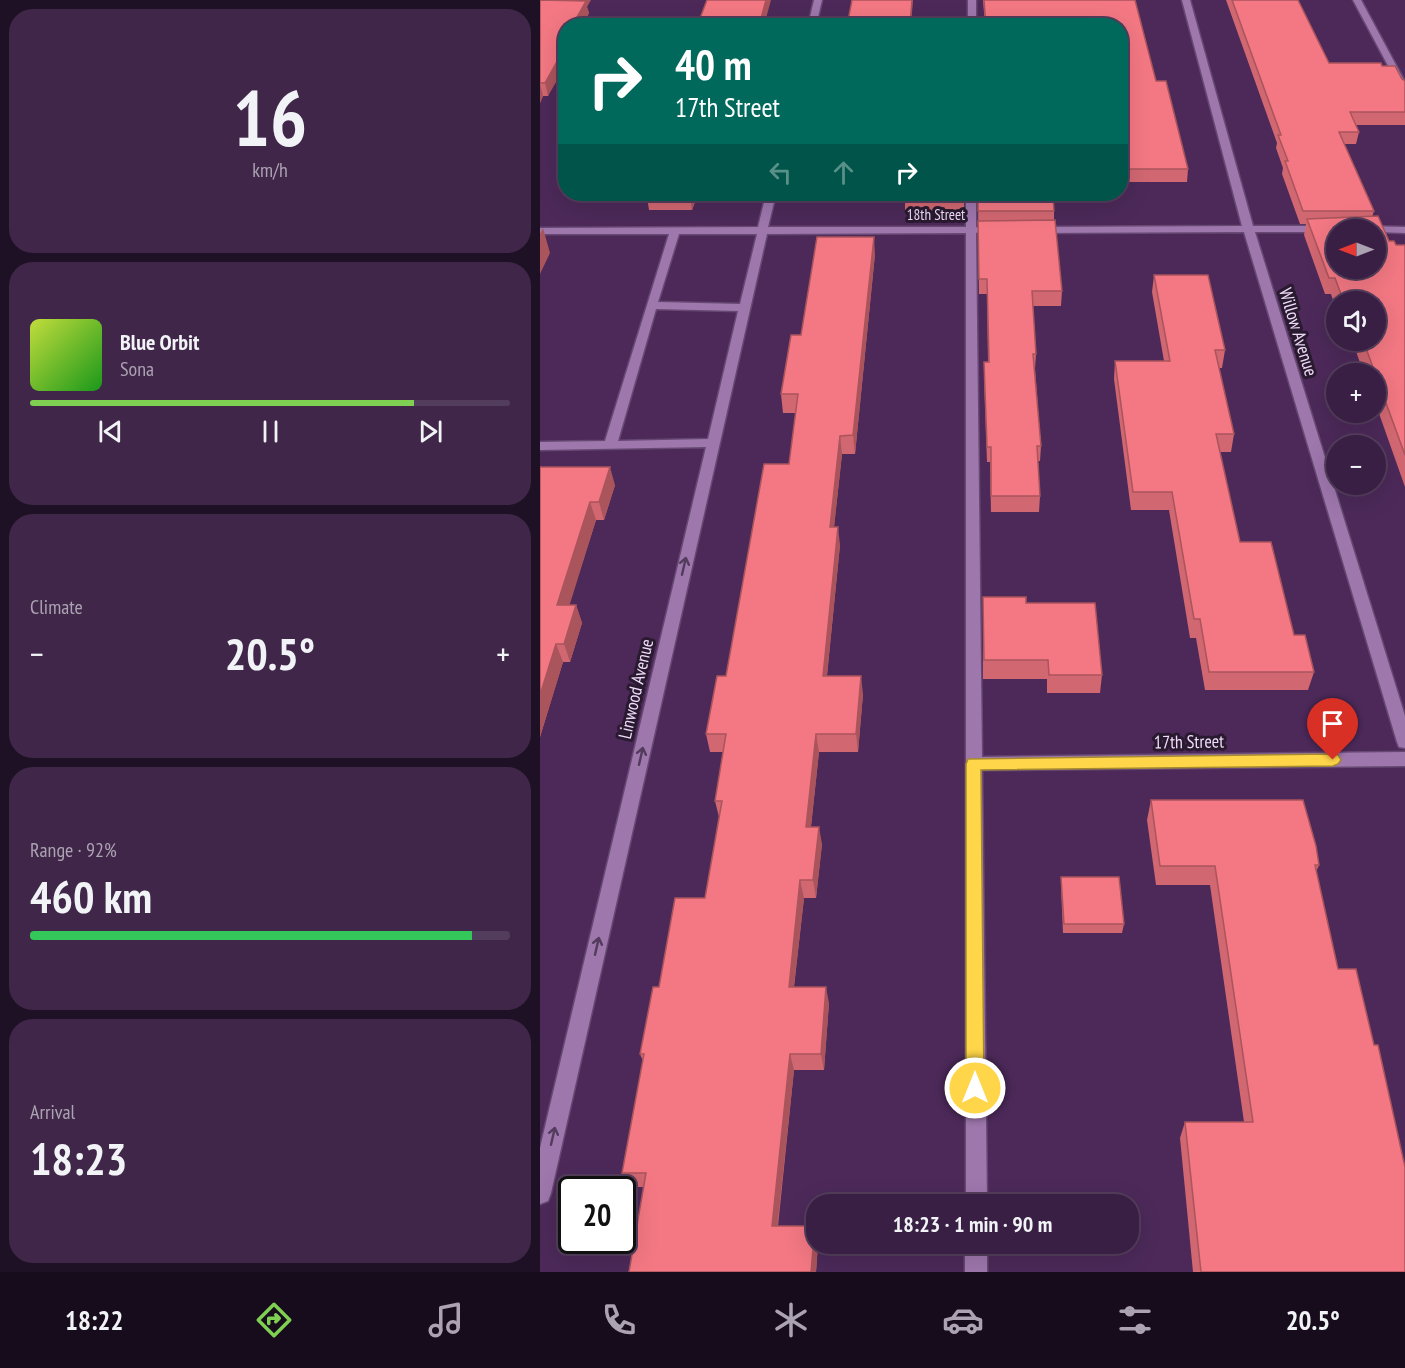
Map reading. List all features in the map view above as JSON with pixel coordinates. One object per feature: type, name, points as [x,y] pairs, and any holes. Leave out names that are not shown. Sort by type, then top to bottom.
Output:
[{"type":"street","points":[[814,18],[818,0]]},
{"type":"street","points":[[972,0],[972,18]]},
{"type":"street","name":"Willow Avenue","points":[[1186,0],[1248,228],[1405,742]]},
{"type":"street","points":[[1357,0],[1405,90]]},
{"type":"street","name":"Linwood Avenue","points":[[540,1193],[769,201]]},
{"type":"street","points":[[971,201],[976,1194]]},
{"type":"street","points":[[1029,230],[1326,229]]},
{"type":"street","name":"18th Street","points":[[540,231],[994,230]]},
{"type":"street","points":[[1386,230],[1405,230]]},
{"type":"street","points":[[610,445],[675,231]]},
{"type":"street","points":[[651,305],[744,308]]},
{"type":"street","points":[[540,446],[713,443]]},
{"type":"street","name":"17th Street","points":[[973,764],[1405,759]]},
{"type":"street","points":[[976,1254],[976,1272]]},
{"type":"building","points":[[540,0],[586,1],[576,18],[558,18],[558,60],[545,83],[540,83]]},
{"type":"building","points":[[707,0],[766,0],[761,18],[700,18]]},
{"type":"building","points":[[852,0],[912,0],[911,18],[849,18]]},
{"type":"building","points":[[984,0],[1135,0],[1156,81],[1166,81],[1188,169],[1128,169],[1128,18],[985,18]]},
{"type":"building","points":[[1232,0],[1298,0],[1329,63],[1381,63],[1382,66],[1395,66],[1405,81],[1405,112],[1350,112],[1359,132],[1339,132],[1374,211],[1303,211],[1285,161],[1288,161],[1278,135],[1281,135]]},
{"type":"building","points":[[978,201],[1053,201],[1054,211],[978,211]]},
{"type":"building","points":[[1378,216],[1379,219],[1326,219],[1326,270],[1307,219]]},
{"type":"building","points":[[1055,220],[1062,291],[1032,291],[1036,354],[1033,354],[1041,446],[1037,446],[1040,496],[991,496],[991,447],[987,447],[984,362],[989,362],[987,279],[979,279],[978,221]]},
{"type":"building","points":[[1386,234],[1389,241],[1394,241],[1396,245],[1405,245],[1405,455],[1386,403],[1386,363],[1371,363],[1367,351],[1386,351],[1386,291],[1340,291],[1335,279],[1386,279]]},
{"type":"building","points":[[817,237],[874,237],[853,435],[840,436],[830,527],[838,527],[823,676],[861,676],[856,734],[816,734],[806,827],[819,827],[813,880],[800,880],[789,987],[826,987],[821,1054],[790,1054],[772,1226],[806,1226],[806,1254],[813,1254],[811,1272],[629,1272],[632,1254],[636,1254],[636,1231],[646,1173],[622,1173],[644,1054],[640,1054],[653,987],[659,987],[675,898],[705,898],[722,801],[715,801],[726,734],[706,734],[717,676],[726,676],[764,464],[789,464],[798,394],[781,394],[791,335],[801,335]]},
{"type":"building","points":[[1154,275],[1208,275],[1225,350],[1215,350],[1234,434],[1216,434],[1240,542],[1271,542],[1294,635],[1305,635],[1314,672],[1209,672],[1200,619],[1194,619],[1172,492],[1133,492],[1115,361],[1170,361]]},
{"type":"building","points":[[540,467],[610,467],[599,502],[590,502],[557,605],[576,605],[564,644],[556,644],[540,695]]},
{"type":"building","points":[[983,597],[1026,597],[1026,603],[1095,603],[1102,675],[1049,675],[1048,660],[984,660]]},
{"type":"building","points":[[1151,800],[1303,800],[1316,846],[1319,865],[1315,865],[1338,969],[1356,969],[1374,1045],[1378,1045],[1405,1167],[1405,1272],[1201,1272],[1185,1122],[1253,1122],[1215,866],[1160,866]]},
{"type":"building","points":[[1061,877],[1119,877],[1124,924],[1064,924]]},
{"type":"route","points":[[975,1088],[973,764],[1333,760]]}]
